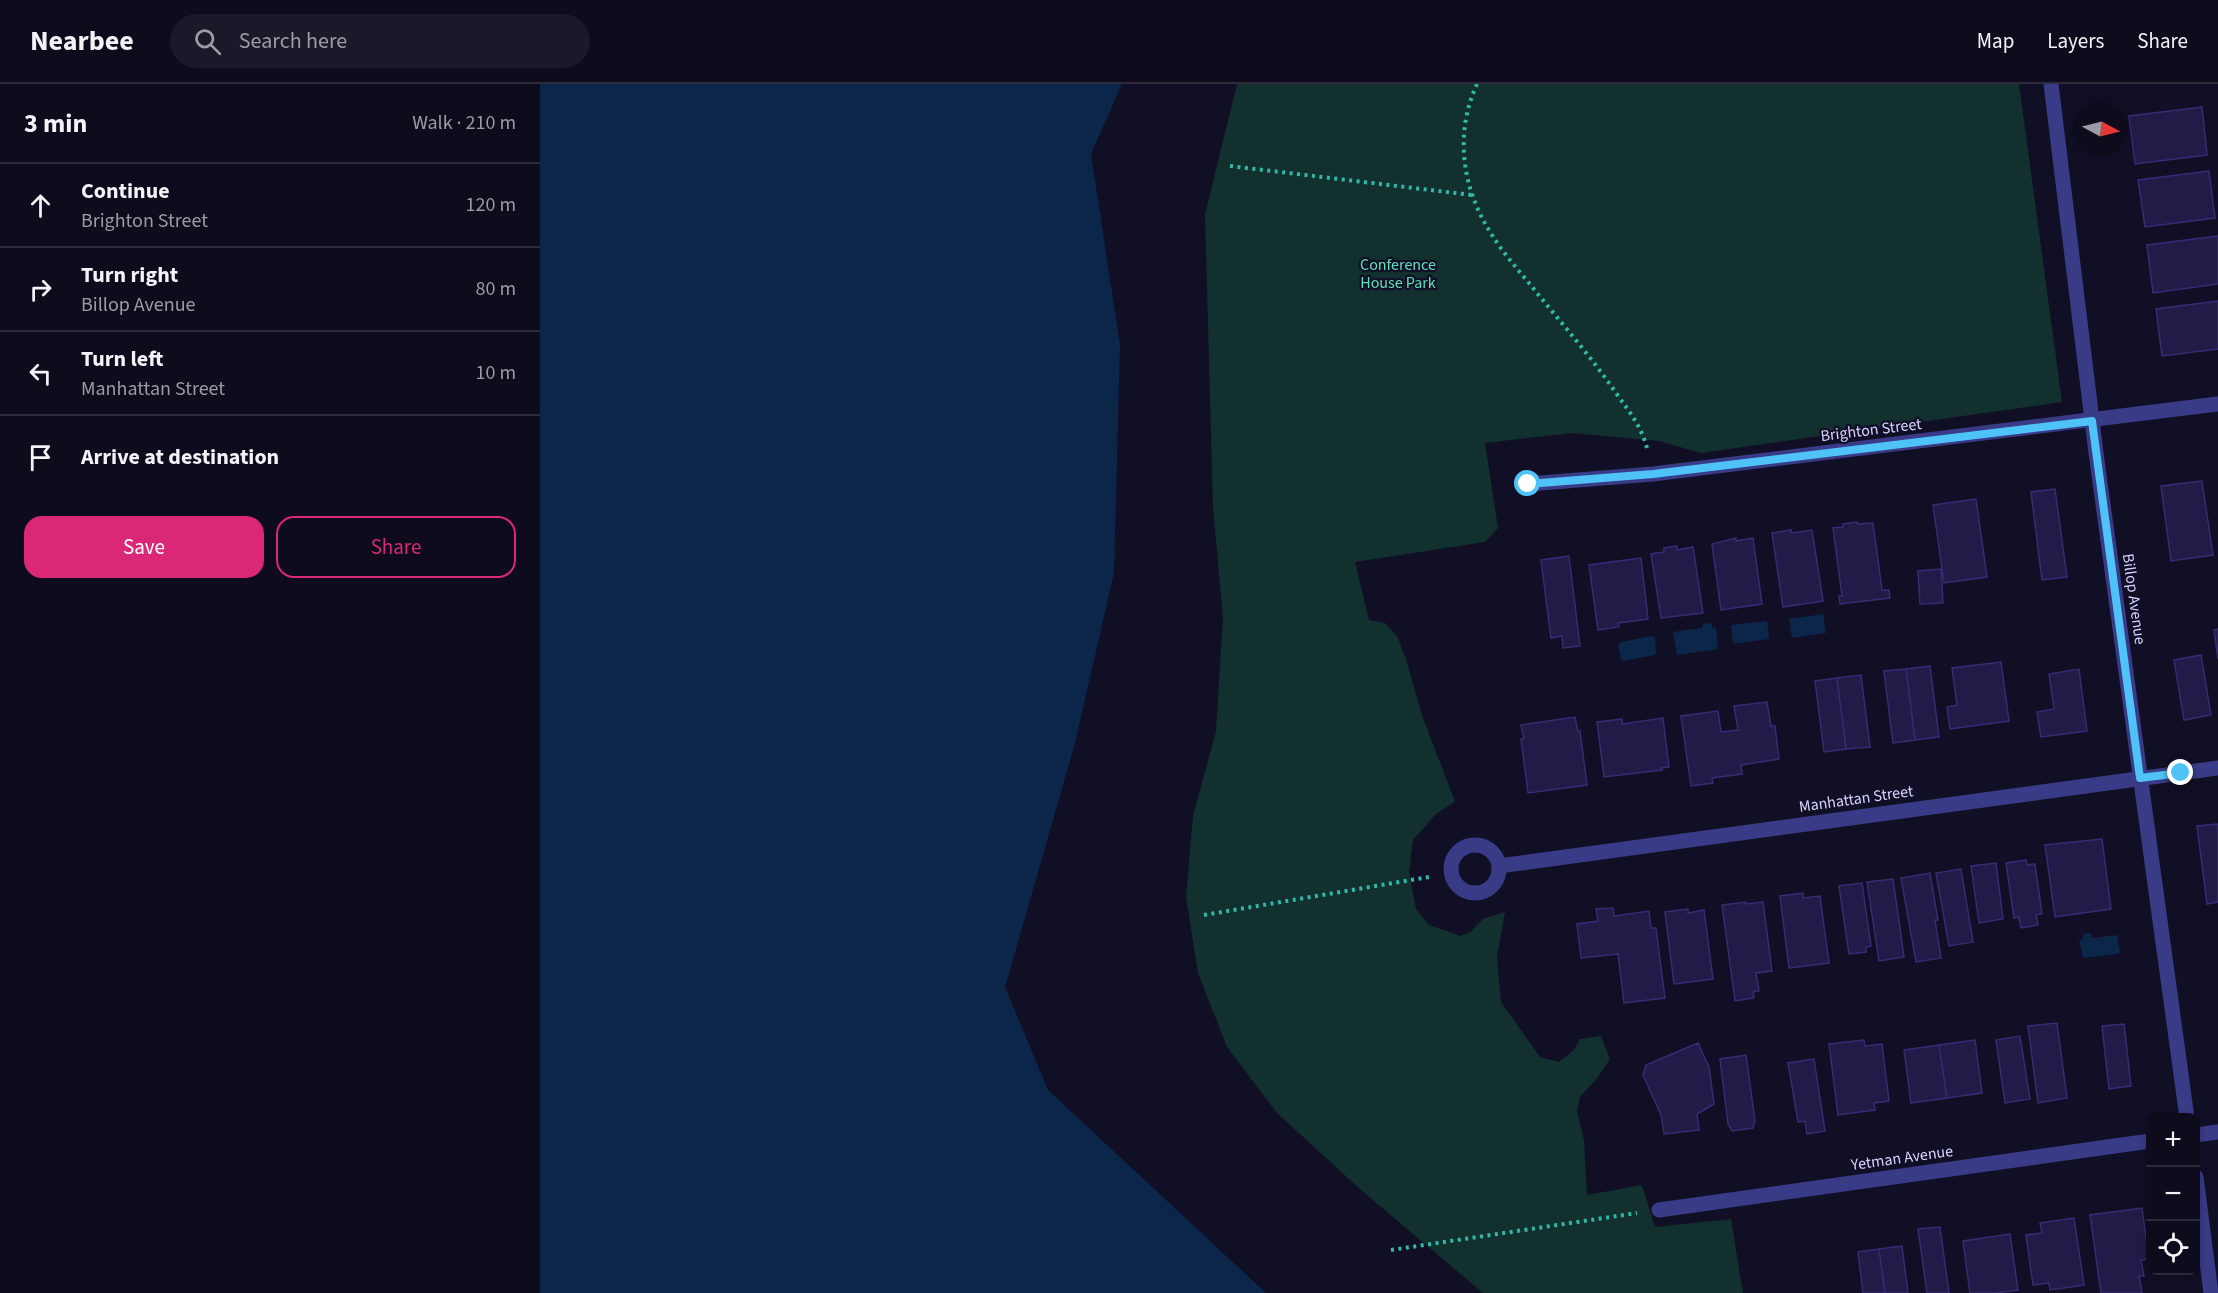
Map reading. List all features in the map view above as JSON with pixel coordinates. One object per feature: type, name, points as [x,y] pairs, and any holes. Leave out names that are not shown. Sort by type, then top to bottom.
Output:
[{"type":"street","name":"Billop Avenue","points":[[2050,84],[2092,421],[2186,1113]]},
{"type":"street","name":"Brighton Street","points":[[1528,484],[1653,474],[2218,404]]},
{"type":"street","name":"Manhattan Street","points":[[1498,866],[2218,768]]},
{"type":"street","points":[[2200,1134],[2218,1132]]},
{"type":"street","name":"Yetman Avenue","points":[[1659,1210],[2146,1142]]},
{"type":"street","points":[[2200,1208],[2211,1293]]},
{"type":"path","points":[[1477,84],[1469,102],[1462,133],[1465,167],[1472,195],[1491,234],[1604,375],[1643,432],[1653,474]]},
{"type":"path","points":[[1230,166],[1472,195]]},
{"type":"path","points":[[1204,915],[1428,877]]},
{"type":"path","points":[[1391,1250],[1659,1210]]},
{"type":"green space","name":"Conference House Park","points":[[1237,84],[2019,84],[2062,402],[1701,453],[1659,441],[1572,433],[1485,443],[1498,528],[1485,542],[1355,562],[1369,620],[1385,623],[1397,636],[1422,715],[1455,802],[1437,813],[1413,840],[1409,872],[1416,909],[1429,925],[1461,936],[1470,932],[1483,919],[1505,912],[1497,957],[1501,1002],[1540,1057],[1559,1062],[1574,1050],[1580,1039],[1601,1036],[1610,1059],[1580,1097],[1577,1111],[1584,1140],[1587,1195],[1642,1185],[1655,1227],[1731,1219],[1743,1293],[1483,1293],[1361,1190],[1277,1113],[1227,1047],[1198,973],[1186,897],[1193,816],[1216,731],[1223,617],[1213,508],[1205,214]]},
{"type":"water","points":[[540,84],[1122,84],[1091,154],[1120,345],[1114,573],[1075,743],[1005,987],[1048,1090],[1266,1293],[540,1293]]},
{"type":"water","points":[[1823,614],[1826,633],[1792,638],[1789,619]]},
{"type":"water","points":[[1767,621],[1769,639],[1733,644],[1731,625]]},
{"type":"water","points":[[1712,623],[1712,628],[1716,627],[1718,649],[1677,655],[1673,632],[1702,628],[1703,624]]},
{"type":"water","points":[[1651,636],[1655,638],[1655,655],[1624,661],[1621,659],[1618,646],[1621,642]]},
{"type":"water","points":[[2090,933],[2093,938],[2117,935],[2120,952],[2083,958],[2079,940],[2083,939],[2083,934]]},
{"type":"building","points":[[2202,107],[2207,155],[2135,164],[2129,116]]},
{"type":"building","points":[[2209,171],[2215,218],[2145,227],[2138,180]]},
{"type":"building","points":[[2218,236],[2218,284],[2153,293],[2147,245]]},
{"type":"building","points":[[2218,301],[2218,349],[2162,356],[2156,309]]},
{"type":"building","points":[[2202,481],[2213,555],[2171,561],[2161,486]]},
{"type":"building","points":[[2055,489],[2067,577],[2042,580],[2031,492]]},
{"type":"building","points":[[1976,499],[1987,577],[1944,583],[1933,505]]},
{"type":"building","points":[[1857,522],[1857,524],[1873,523],[1882,590],[1889,590],[1890,598],[1840,604],[1839,596],[1842,596],[1833,528]]},
{"type":"building","points":[[1791,530],[1791,533],[1812,530],[1823,601],[1783,607],[1772,533]]},
{"type":"building","points":[[1736,538],[1736,541],[1753,538],[1762,604],[1721,610],[1712,544]]},
{"type":"building","points":[[1677,546],[1677,550],[1693,547],[1703,613],[1661,618],[1651,554],[1664,552],[1664,548]]},
{"type":"building","points":[[1569,556],[1580,646],[1563,648],[1562,636],[1551,638],[1541,560]]},
{"type":"building","points":[[1641,558],[1648,619],[1618,623],[1619,627],[1598,630],[1589,565]]},
{"type":"building","points":[[1941,569],[1943,603],[1920,604],[1918,571]]},
{"type":"building","points":[[2218,629],[2218,659],[2214,630]]},
{"type":"building","points":[[2201,655],[2211,715],[2184,720],[2174,660]]},
{"type":"building","points":[[2001,662],[2009,721],[1950,729],[1947,707],[1957,705],[1952,668]]},
{"type":"building","points":[[1930,666],[1939,737],[1915,740],[1906,669]]},
{"type":"building","points":[[1906,669],[1915,740],[1893,743],[1884,671]]},
{"type":"building","points":[[2079,669],[2087,731],[2041,737],[2037,712],[2054,709],[2049,674]]},
{"type":"building","points":[[1861,675],[1870,747],[1846,749],[1837,678]]},
{"type":"building","points":[[1837,678],[1846,749],[1824,752],[1815,681]]},
{"type":"building","points":[[1767,702],[1771,726],[1775,726],[1779,759],[1741,765],[1742,774],[1712,778],[1713,783],[1691,786],[1681,716],[1718,711],[1721,732],[1738,730],[1734,706]]},
{"type":"building","points":[[1575,717],[1578,732],[1580,731],[1587,785],[1528,793],[1521,725]]},
{"type":"building","points":[[1663,718],[1669,767],[1662,768],[1662,770],[1604,777],[1597,722],[1622,719],[1622,724]]},
{"type":"building","points":[[2218,824],[2218,902],[2207,904],[2197,826]]},
{"type":"building","points":[[2102,839],[2111,909],[2055,917],[2045,845]]},
{"type":"building","points":[[2026,860],[2027,865],[2035,864],[2042,914],[2036,915],[2038,925],[2021,928],[2019,917],[2014,918],[2006,863]]},
{"type":"building","points":[[1996,863],[2003,919],[1979,923],[1971,866]]},
{"type":"building","points":[[1961,869],[1973,942],[1949,946],[1936,873]]},
{"type":"building","points":[[1930,873],[1938,920],[1935,920],[1941,958],[1916,962],[1901,878]]},
{"type":"building","points":[[1893,879],[1904,957],[1879,961],[1867,882]]},
{"type":"building","points":[[1862,883],[1871,946],[1866,947],[1866,952],[1849,954],[1839,886]]},
{"type":"building","points":[[1803,893],[1803,898],[1820,896],[1829,963],[1789,968],[1780,896]]},
{"type":"building","points":[[1746,902],[1746,904],[1763,902],[1772,971],[1756,973],[1759,991],[1753,992],[1754,998],[1735,1001],[1722,905]]},
{"type":"building","points":[[1613,908],[1614,916],[1649,911],[1651,928],[1656,928],[1665,998],[1624,1003],[1618,954],[1581,958],[1577,924],[1598,921],[1596,909]]},
{"type":"building","points":[[1688,909],[1688,913],[1704,910],[1713,979],[1674,984],[1665,912]]},
{"type":"building","points":[[2057,1023],[2067,1098],[2038,1103],[2028,1026]]},
{"type":"building","points":[[2124,1024],[2131,1086],[2109,1089],[2102,1026]]},
{"type":"building","points":[[2020,1036],[2030,1099],[2005,1103],[1996,1040]]},
{"type":"building","points":[[1864,1040],[1865,1046],[1882,1044],[1889,1101],[1874,1103],[1875,1110],[1838,1115],[1829,1044]]},
{"type":"building","points":[[1975,1040],[1982,1093],[1947,1098],[1939,1045]]},
{"type":"building","points":[[1698,1043],[1709,1067],[1714,1104],[1697,1114],[1699,1130],[1664,1134],[1661,1115],[1643,1075],[1646,1065]]},
{"type":"building","points":[[1939,1045],[1947,1098],[1911,1103],[1904,1050]]},
{"type":"building","points":[[1746,1055],[1755,1121],[1753,1128],[1732,1131],[1728,1124],[1720,1059]]},
{"type":"building","points":[[1814,1059],[1825,1131],[1807,1134],[1805,1121],[1798,1122],[1788,1063]]},
{"type":"building","points":[[2142,1208],[2146,1259],[2141,1260],[2144,1276],[2139,1276],[2142,1293],[2101,1293],[2090,1215]]},
{"type":"building","points":[[2074,1218],[2084,1285],[2050,1290],[2049,1283],[2033,1285],[2026,1235],[2042,1233],[2040,1223]]},
{"type":"building","points":[[1940,1227],[1949,1293],[1927,1293],[1918,1229]]},
{"type":"building","points":[[2010,1234],[2018,1290],[1970,1293],[1963,1241]]},
{"type":"building","points":[[1902,1246],[1908,1293],[1885,1293],[1879,1249]]},
{"type":"building","points":[[1879,1249],[1885,1293],[1863,1293],[1858,1252]]},
{"type":"route","points":[[1528,484],[1653,474],[2092,421],[2140,778],[2181,773]]}]
